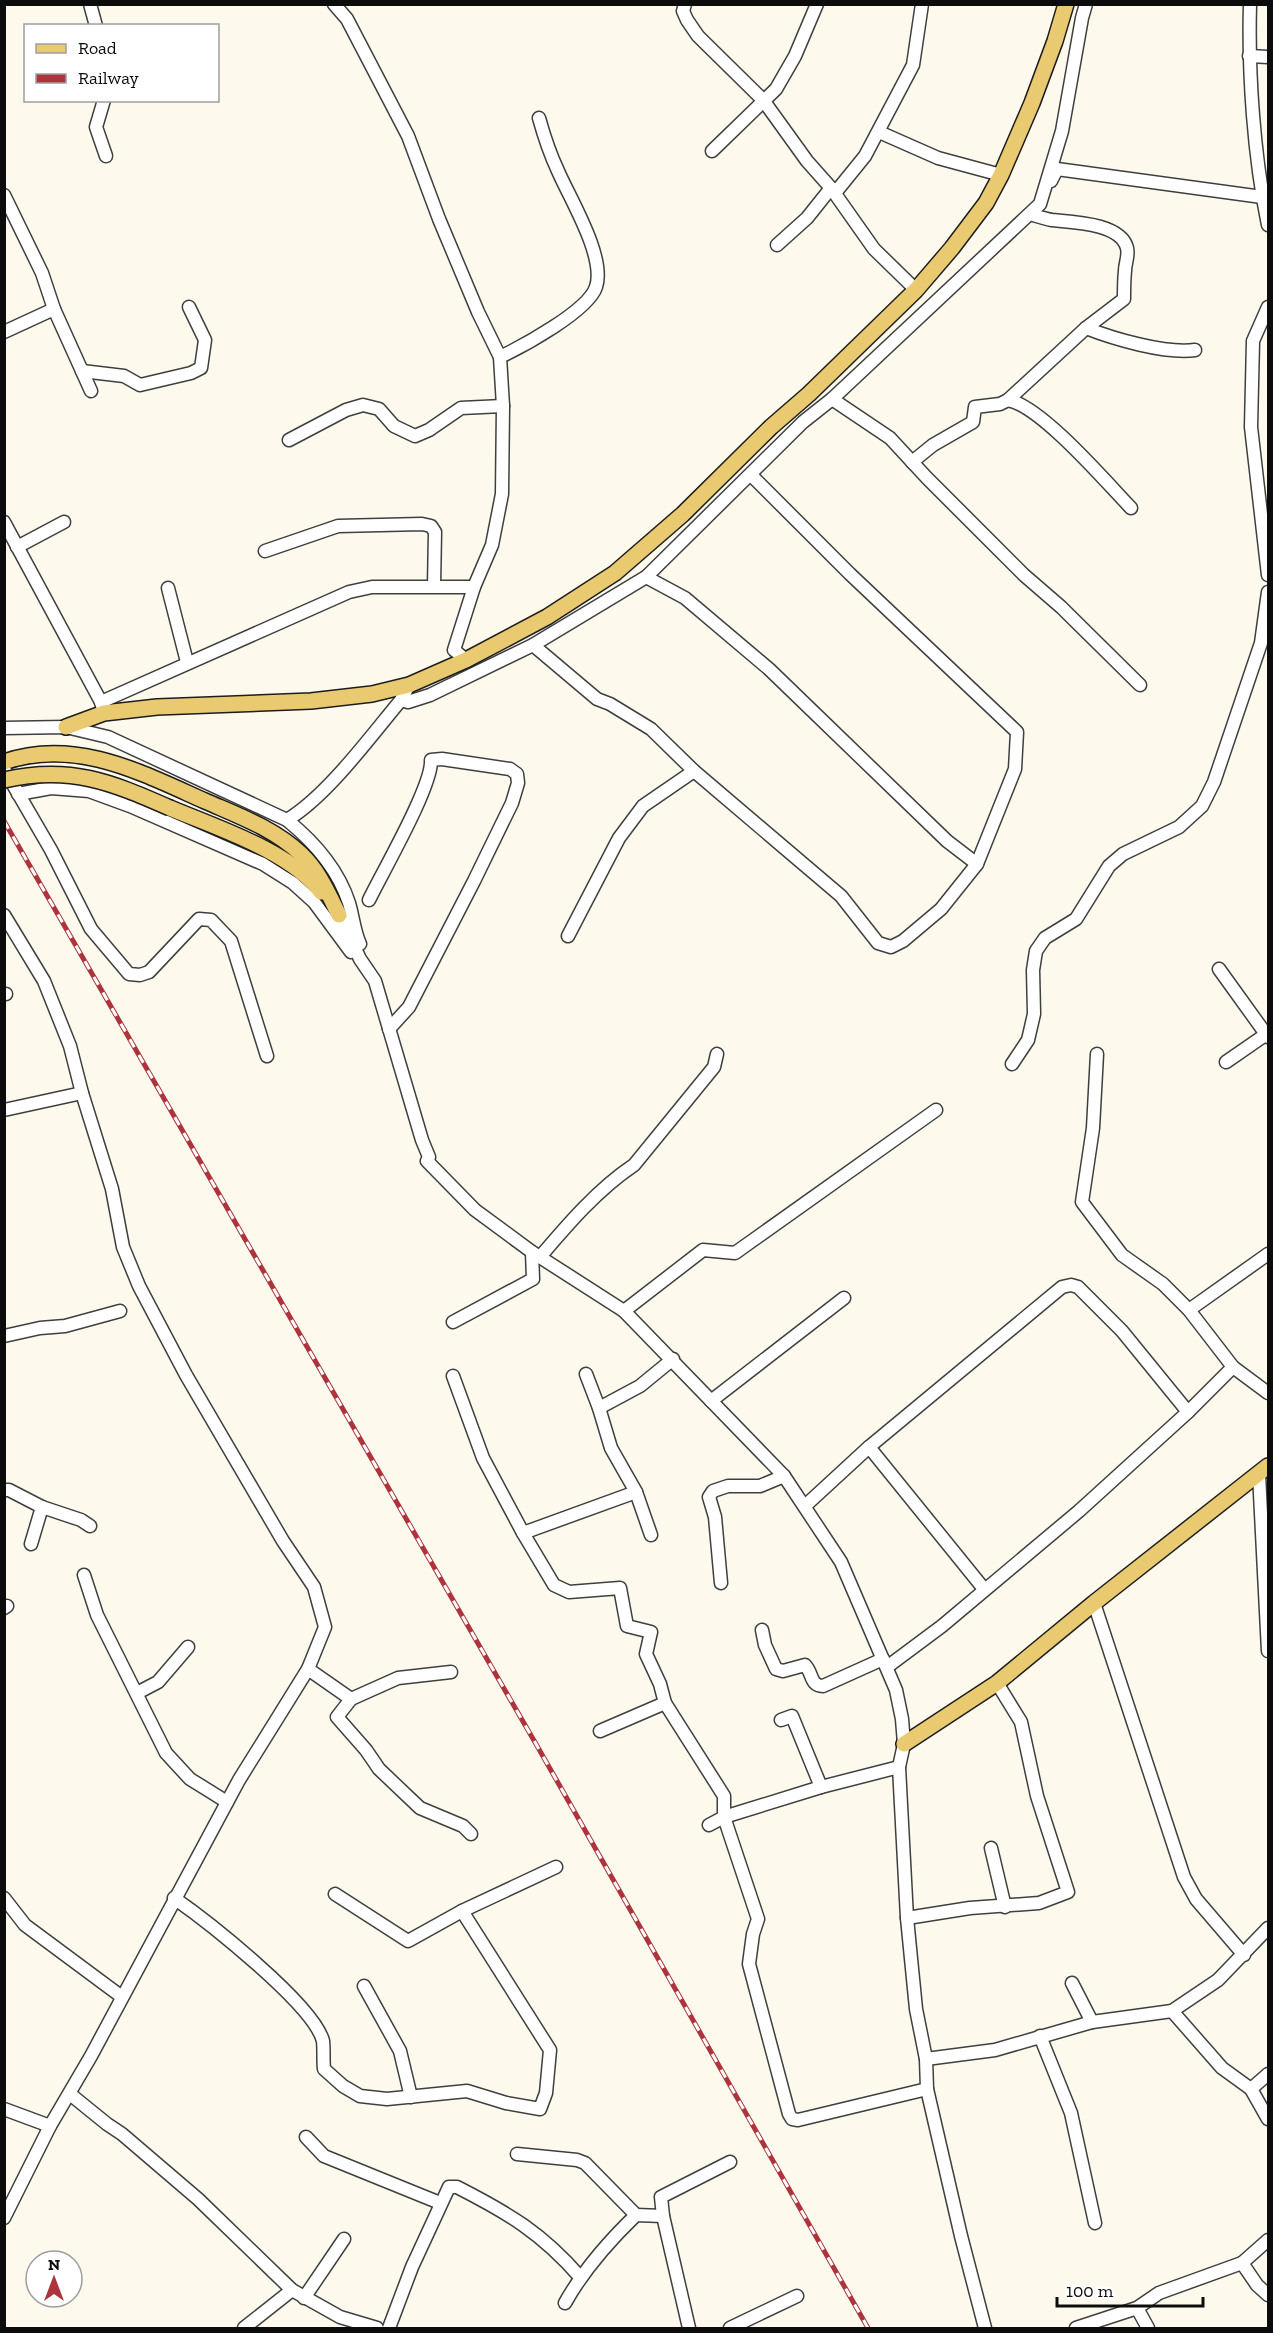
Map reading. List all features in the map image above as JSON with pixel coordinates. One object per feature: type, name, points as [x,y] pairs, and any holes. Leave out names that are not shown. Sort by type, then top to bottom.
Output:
[{"type":"main road","points":[[66,727],[102,707],[311,701],[372,694],[409,685],[466,660],[547,617],[615,573],[683,514],[916,290],[987,203],[1040,82],[1066,4]]},
{"type":"main road","points":[[4,762],[42,754],[69,754],[103,759],[134,769],[270,830],[301,854],[321,877],[339,915]]},
{"type":"main road","points":[[4,780],[31,775],[64,774],[91,777],[117,785],[259,846],[298,868],[315,884],[339,915]]},
{"type":"main road","points":[[904,1744],[997,1683],[1264,1470]]},
{"type":"street","points":[[90,4],[95,24]]},
{"type":"street","points":[[334,4],[346,19],[408,136],[439,219],[478,312],[500,357],[503,406],[502,494],[492,545],[474,587],[454,650],[466,660]]},
{"type":"street","points":[[685,4],[683,11],[698,36],[763,100],[807,161],[833,190],[873,249],[916,290]]},
{"type":"street","points":[[712,152],[776,89],[795,56],[818,4]]},
{"type":"street","points":[[777,245],[807,218],[865,156],[913,65],[922,4]]},
{"type":"street","points":[[1040,204],[1062,131],[1086,4]]},
{"type":"street","points":[[1250,4],[1249,56],[1262,197],[1269,225]]},
{"type":"street","points":[[1249,56],[1269,57]]},
{"type":"street","points":[[103,102],[96,128],[106,156]]},
{"type":"street","points":[[500,357],[525,345],[579,308],[595,290],[598,276],[596,260],[583,222],[558,170],[540,118]]},
{"type":"street","points":[[879,132],[938,158],[1001,175]]},
{"type":"street","points":[[401,700],[408,702],[430,695],[533,645],[646,577],[803,422],[832,399],[1030,214],[1040,204],[1057,169],[1262,197]]},
{"type":"street","points":[[4,195],[42,273],[54,309],[91,392]]},
{"type":"street","points":[[912,462],[933,445],[974,422],[975,407],[1000,404],[1014,398],[1086,328],[1124,299],[1127,245],[1120,236],[1084,222],[1050,219],[1030,214]]},
{"type":"street","points":[[82,371],[124,376],[140,384],[191,373],[201,368],[205,340],[189,307]]},
{"type":"street","points":[[1269,307],[1253,340],[1251,427],[1269,574]]},
{"type":"street","points":[[4,332],[54,309]]},
{"type":"street","points":[[1086,328],[1101,334],[1173,351],[1195,350]]},
{"type":"street","points":[[1014,398],[1058,433],[1131,508]]},
{"type":"street","points":[[832,399],[890,438],[1024,575],[1061,607],[1140,685]]},
{"type":"street","points":[[290,440],[346,410],[363,405],[379,410],[394,426],[415,436],[429,430],[461,408],[503,406]]},
{"type":"street","points":[[533,645],[597,699],[610,704],[651,729],[694,771],[841,896],[878,943],[891,947],[903,941],[941,909],[977,864],[1015,769],[1017,732],[850,574],[751,475]]},
{"type":"street","points":[[4,522],[102,707],[187,663],[349,592],[372,586],[474,587]]},
{"type":"street","points":[[17,547],[64,522]]},
{"type":"street","points":[[265,551],[338,525],[422,524],[431,526],[435,532],[434,586]]},
{"type":"street","points":[[646,577],[685,598],[769,669],[947,842],[977,864]]},
{"type":"street","points":[[168,588],[187,663]]},
{"type":"street","points":[[1012,1064],[1028,1040],[1034,1014],[1033,970],[1036,951],[1045,938],[1076,919],[1109,866],[1123,854],[1179,826],[1202,806],[1214,782],[1261,642],[1269,592]]},
{"type":"street","points":[[287,820],[301,811],[349,762],[401,700],[409,685]]},
{"type":"street","points":[[4,728],[66,727],[108,738],[287,820],[307,836],[333,870],[348,901],[357,937],[375,981],[429,1157],[427,1161],[476,1210],[536,1254],[624,1311],[784,1476],[806,1505],[842,1562],[885,1663],[899,1703],[904,1744],[899,1767],[907,1918],[916,2009],[926,2060],[927,2089],[985,2328]]},
{"type":"street","points":[[369,900],[404,831],[427,779],[431,760],[442,759],[510,769],[517,774],[518,783],[512,803],[474,881],[409,1007],[389,1029]]},
{"type":"street","points":[[4,769],[51,850],[91,929],[129,974],[140,975],[149,972],[199,919],[211,920],[231,941],[267,1056]]},
{"type":"street","points":[[568,936],[619,838],[643,806],[694,771]]},
{"type":"street","points":[[18,794],[51,788],[89,791],[130,806],[263,864],[293,883],[314,902],[375,981]]},
{"type":"street","points":[[4,915],[44,981],[70,1046],[112,1189],[123,1247],[139,1286],[186,1375],[282,1541],[314,1587],[324,1627],[308,1669],[239,1780],[70,2094],[50,2126],[4,2218]]},
{"type":"street","points":[[339,915],[360,959],[375,981]]},
{"type":"street","points":[[1218,969],[1268,1035],[1226,1062]]},
{"type":"street","points":[[453,1322],[533,1279],[536,1254],[620,1174],[634,1165],[714,1067],[717,1054]]},
{"type":"street","points":[[1097,1054],[1093,1128],[1082,1202],[1122,1255],[1163,1284],[1189,1310],[1233,1367],[1269,1393]]},
{"type":"street","points":[[4,1110],[82,1093]]},
{"type":"street","points":[[624,1311],[703,1250],[735,1253],[936,1110]]},
{"type":"street","points":[[1189,1310],[1269,1254]]},
{"type":"street","points":[[806,1505],[869,1446],[1062,1287],[1071,1285],[1078,1287],[1122,1331],[1188,1412]]},
{"type":"street","points":[[711,1401],[844,1298]]},
{"type":"street","points":[[4,1336],[40,1328],[65,1326],[120,1311]]},
{"type":"street","points":[[600,1408],[640,1386],[673,1359]]},
{"type":"street","points":[[762,1630],[765,1645],[777,1669],[783,1671],[806,1665],[814,1683],[818,1686],[885,1663],[942,1626],[1079,1511],[1188,1412],[1233,1367]]},
{"type":"street","points":[[586,1374],[600,1408],[611,1448],[636,1492],[651,1535]]},
{"type":"street","points":[[453,1376],[483,1458],[554,1586],[569,1592],[620,1588],[627,1626],[651,1632],[646,1654],[660,1684],[665,1703],[724,1796],[724,1816],[758,1919],[753,1934],[749,1964],[792,2119],[798,2120],[927,2089]]},
{"type":"street","points":[[869,1446],[984,1589]]},
{"type":"street","points":[[1264,1470],[1269,1651]]},
{"type":"street","points":[[721,1583],[715,1517],[709,1497],[713,1491],[728,1486],[760,1486],[784,1476]]},
{"type":"street","points":[[4,1490],[9,1490],[42,1507],[81,1520],[90,1526]]},
{"type":"street","points":[[523,1533],[636,1492]]},
{"type":"street","points":[[31,1544],[42,1507]]},
{"type":"street","points":[[84,1575],[97,1615],[166,1753],[190,1779],[228,1802]]},
{"type":"street","points":[[1094,1604],[1184,1877],[1196,1899],[1244,1955]]},
{"type":"street","points":[[137,1693],[158,1682],[188,1647]]},
{"type":"street","points":[[308,1669],[351,1699]]},
{"type":"street","points":[[451,1672],[398,1678],[351,1699],[337,1717],[366,1750],[379,1769],[420,1808],[463,1826],[471,1834]]},
{"type":"street","points":[[907,1918],[970,1908],[1039,1903],[1068,1892],[1036,1796],[1021,1722],[997,1683]]},
{"type":"street","points":[[600,1731],[665,1703]]},
{"type":"street","points":[[782,1720],[792,1716],[821,1787]]},
{"type":"street","points":[[709,1825],[724,1816],[899,1767]]},
{"type":"street","points":[[991,1848],[1005,1906]]},
{"type":"street","points":[[335,1894],[408,1941],[462,1911],[556,1868]]},
{"type":"street","points":[[4,1898],[25,1925],[122,1997]]},
{"type":"street","points":[[174,1899],[231,1942],[293,2000],[315,2026],[323,2042],[324,2069],[342,2086],[360,2096],[387,2099],[446,2091],[467,2091],[506,2103],[540,2109],[544,2102],[550,2050],[462,1911]]},
{"type":"street","points":[[926,2060],[995,2050],[1092,2022],[1173,2011],[1209,1987],[1269,1928]]},
{"type":"street","points":[[1072,1983],[1092,2022]]},
{"type":"street","points":[[364,1986],[400,2051],[411,2097]]},
{"type":"street","points":[[1173,2011],[1222,2068],[1251,2089],[1269,2119]]},
{"type":"street","points":[[1040,2036],[1071,2113],[1095,2223]]},
{"type":"street","points":[[1251,2089],[1269,2074]]},
{"type":"street","points":[[70,2094],[122,2134],[198,2199],[292,2290],[340,2317],[377,2328]]},
{"type":"street","points":[[4,2109],[50,2126]]},
{"type":"street","points":[[306,2137],[324,2156],[440,2203]]},
{"type":"street","points":[[517,2154],[577,2160],[585,2163],[636,2215],[663,2216]]},
{"type":"street","points":[[689,2328],[663,2216],[661,2197],[730,2162]]},
{"type":"street","points":[[389,2328],[412,2267],[449,2187],[457,2187],[506,2212],[562,2256],[580,2277]]},
{"type":"street","points":[[565,2303],[580,2277],[609,2241],[636,2215]]},
{"type":"street","points":[[304,2298],[344,2239]]},
{"type":"street","points":[[1076,2328],[1137,2308],[1160,2294],[1242,2263],[1269,2240]]},
{"type":"street","points":[[1242,2263],[1257,2285],[1269,2295]]},
{"type":"street","points":[[244,2328],[292,2290]]},
{"type":"street","points":[[730,2328],[797,2296]]},
{"type":"street","points":[[1137,2308],[1148,2328]]},
{"type":"railway","points":[[4,821],[536,1744],[868,2328]]}]
